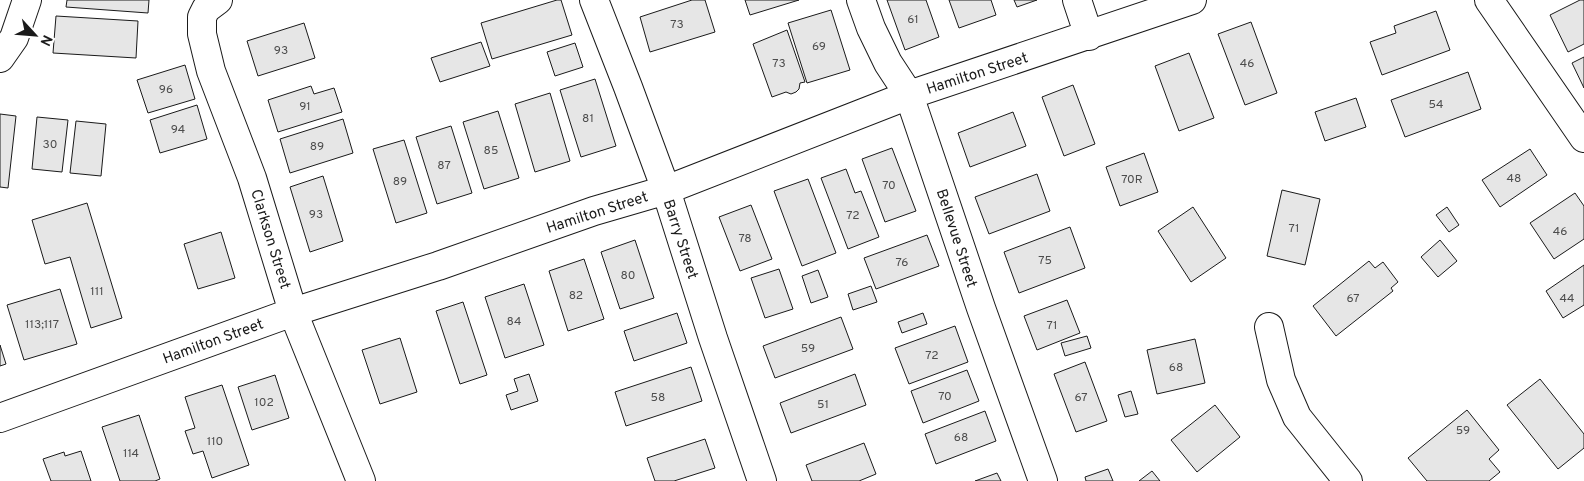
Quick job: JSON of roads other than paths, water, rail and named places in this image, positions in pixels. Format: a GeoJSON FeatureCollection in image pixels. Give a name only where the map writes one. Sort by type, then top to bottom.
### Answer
{"type":"FeatureCollection","features":[{"type":"Feature","properties":{"kind":"street"},"geometry":{"type":"LineString","coordinates":[[0,58],[14,38],[28,0]]}},
{"type":"Feature","properties":{"kind":"street","name":"Clarkson Street"},"geometry":{"type":"LineString","coordinates":[[218,0],[206,9],[202,17],[202,34],[211,71],[252,178],[294,312],[361,481]]}},
{"type":"Feature","properties":{"kind":"street","name":"Barry Street"},"geometry":{"type":"LineString","coordinates":[[594,0],[666,190],[713,338],[762,481]]}},
{"type":"Feature","properties":{"kind":"street","name":"Bellevue Street"},"geometry":{"type":"LineString","coordinates":[[861,0],[871,28],[888,63],[910,95],[981,308],[1043,481]]}},
{"type":"Feature","properties":{"kind":"street"},"geometry":{"type":"LineString","coordinates":[[1077,0],[1089,36]]}},
{"type":"Feature","properties":{"kind":"street","name":"Hamilton Street"},"geometry":{"type":"LineString","coordinates":[[0,418],[294,312],[438,266],[594,211],[666,190],[910,95],[1192,0]]}},
{"type":"Feature","properties":{"kind":"street"},"geometry":{"type":"LineString","coordinates":[[1489,0],[1584,138]]}},
{"type":"Feature","properties":{"kind":"street"},"geometry":{"type":"LineString","coordinates":[[1269,327],[1280,380],[1297,417],[1348,481]]}}]}
